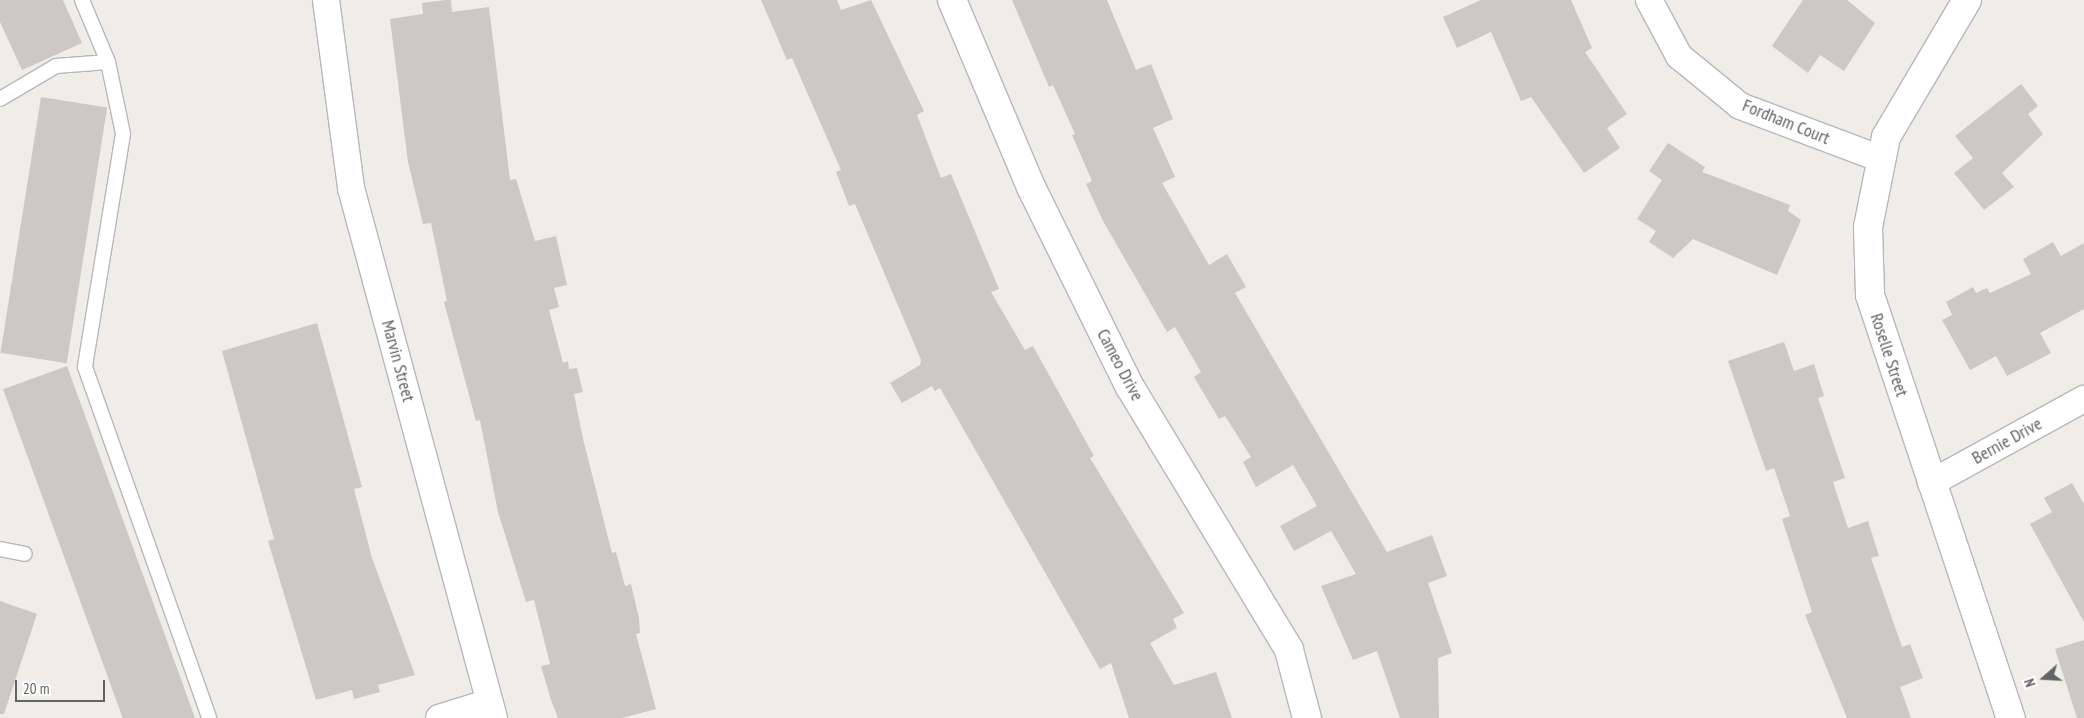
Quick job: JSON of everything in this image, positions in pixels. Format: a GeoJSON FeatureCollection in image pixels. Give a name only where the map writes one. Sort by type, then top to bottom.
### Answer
{"type":"FeatureCollection","features":[{"type":"Feature","properties":{"kind":"street","name":"Marvin Street"},"geometry":{"type":"LineString","coordinates":[[326,0],[351,188],[492,710]]}},
{"type":"Feature","properties":{"kind":"street","name":"Cameo Drive"},"geometry":{"type":"LineString","coordinates":[[952,0],[1031,187],[1130,387],[1289,650],[1307,718]]}},
{"type":"Feature","properties":{"kind":"street","name":"Fordham Court"},"geometry":{"type":"LineString","coordinates":[[1649,0],[1679,56],[1740,106],[1881,158]]}},
{"type":"Feature","properties":{"kind":"street","name":"Roselle Street"},"geometry":{"type":"LineString","coordinates":[[1968,0],[1886,137],[1868,227],[1870,295],[1930,484],[2011,718]]}},
{"type":"Feature","properties":{"kind":"street","name":"Bernie Drive"},"geometry":{"type":"LineString","coordinates":[[1930,484],[2084,399]]}},
{"type":"Feature","properties":{"kind":"street"},"geometry":{"type":"LineString","coordinates":[[439,718],[492,710]]}},
{"type":"Feature","properties":{"kind":"lane"},"geometry":{"type":"LineString","coordinates":[[82,0],[108,62],[123,134],[85,367],[209,718]]}},
{"type":"Feature","properties":{"kind":"lane"},"geometry":{"type":"LineString","coordinates":[[0,99],[56,66],[108,62]]}},
{"type":"Feature","properties":{"kind":"lane"},"geometry":{"type":"LineString","coordinates":[[0,549],[24,554]]}},
{"type":"Feature","properties":{"kind":"building"},"geometry":{"type":"Polygon","coordinates":[[[0,0],[63,0],[82,43],[22,70],[0,22],[0,0]]]}},
{"type":"Feature","properties":{"kind":"building"},"geometry":{"type":"Polygon","coordinates":[[[451,0],[452,12],[489,7],[510,180],[516,179],[535,241],[556,236],[567,285],[554,288],[559,307],[549,310],[563,363],[568,361],[569,369],[577,368],[583,392],[574,394],[583,439],[612,553],[616,552],[625,586],[631,584],[639,618],[640,633],[636,634],[656,709],[622,718],[558,718],[551,700],[541,666],[550,664],[534,600],[526,602],[498,512],[480,420],[476,421],[444,302],[447,301],[431,223],[423,224],[408,162],[390,19],[423,14],[422,3],[451,0]]]}},
{"type":"Feature","properties":{"kind":"building"},"geometry":{"type":"Polygon","coordinates":[[[761,0],[837,0],[841,10],[871,0],[924,111],[917,115],[941,178],[951,174],[999,289],[991,292],[1025,350],[1033,346],[1094,456],[1090,458],[1184,613],[1173,619],[1177,628],[1150,643],[1174,685],[1216,672],[1232,718],[1129,718],[1111,663],[1100,669],[940,388],[935,391],[932,386],[902,403],[890,383],[920,365],[921,360],[855,204],[849,206],[836,172],[841,170],[792,58],[787,60],[761,0]]]}},
{"type":"Feature","properties":{"kind":"building"},"geometry":{"type":"Polygon","coordinates":[[[1012,0],[1107,0],[1136,70],[1151,64],[1173,119],[1153,128],[1175,177],[1162,183],[1209,265],[1227,254],[1246,287],[1235,293],[1387,552],[1432,535],[1447,576],[1428,583],[1452,653],[1438,658],[1439,718],[1400,718],[1377,651],[1353,660],[1321,586],[1356,574],[1331,531],[1294,551],[1280,526],[1317,506],[1293,465],[1256,487],[1243,462],[1251,457],[1225,416],[1219,419],[1194,377],[1201,372],[1175,327],[1167,332],[1103,221],[1086,184],[1092,181],[1072,135],[1075,134],[1053,85],[1049,87],[1012,0]]]}},
{"type":"Feature","properties":{"kind":"building"},"geometry":{"type":"Polygon","coordinates":[[[1481,0],[1571,0],[1592,48],[1585,52],[1627,114],[1607,128],[1620,148],[1584,173],[1531,97],[1521,101],[1491,32],[1457,48],[1443,17],[1481,0]]]}},
{"type":"Feature","properties":{"kind":"building"},"geometry":{"type":"Polygon","coordinates":[[[1803,0],[1847,0],[1875,23],[1844,71],[1820,55],[1808,73],[1772,46],[1803,0]]]}},
{"type":"Feature","properties":{"kind":"building"},"geometry":{"type":"Polygon","coordinates":[[[2021,84],[2038,106],[2028,114],[2043,134],[2002,173],[2014,187],[1984,210],[1954,173],[1973,158],[1955,136],[2021,84]]]}},
{"type":"Feature","properties":{"kind":"building"},"geometry":{"type":"Polygon","coordinates":[[[41,97],[107,107],[67,363],[0,353],[41,97]]]}},
{"type":"Feature","properties":{"kind":"building"},"geometry":{"type":"Polygon","coordinates":[[[1668,143],[1705,167],[1702,172],[1790,205],[1788,211],[1801,220],[1777,275],[1693,239],[1673,258],[1649,242],[1656,231],[1637,219],[1662,180],[1649,171],[1668,143]]]}},
{"type":"Feature","properties":{"kind":"building"},"geometry":{"type":"Polygon","coordinates":[[[2053,242],[2061,256],[2084,243],[2084,309],[2040,333],[2051,353],[2007,376],[1996,356],[1970,370],[1942,320],[1952,315],[1946,302],[1973,287],[1976,293],[1987,288],[1990,293],[2031,274],[2023,259],[2053,242]]]}},
{"type":"Feature","properties":{"kind":"building"},"geometry":{"type":"Polygon","coordinates":[[[317,323],[362,487],[354,489],[372,558],[415,675],[378,685],[380,692],[354,699],[352,690],[316,700],[268,541],[274,539],[222,351],[317,323]]]}},
{"type":"Feature","properties":{"kind":"building"},"geometry":{"type":"Polygon","coordinates":[[[1784,342],[1794,371],[1814,364],[1824,396],[1818,398],[1845,478],[1833,482],[1848,528],[1868,521],[1879,556],[1871,558],[1902,647],[1910,644],[1923,678],[1900,687],[1911,718],[1847,718],[1805,615],[1812,612],[1782,519],[1790,516],[1774,468],[1766,471],[1728,361],[1784,342]]]}},
{"type":"Feature","properties":{"kind":"building"},"geometry":{"type":"Polygon","coordinates":[[[67,366],[195,717],[123,718],[3,389],[67,366]]]}},
{"type":"Feature","properties":{"kind":"building"},"geometry":{"type":"Polygon","coordinates":[[[2072,483],[2084,504],[2084,622],[2030,524],[2052,512],[2044,498],[2072,483]]]}},
{"type":"Feature","properties":{"kind":"building"},"geometry":{"type":"Polygon","coordinates":[[[0,601],[37,614],[4,714],[0,714],[0,601]]]}},
{"type":"Feature","properties":{"kind":"building"},"geometry":{"type":"Polygon","coordinates":[[[2084,640],[2084,718],[2077,718],[2055,649],[2084,640]]]}}]}
